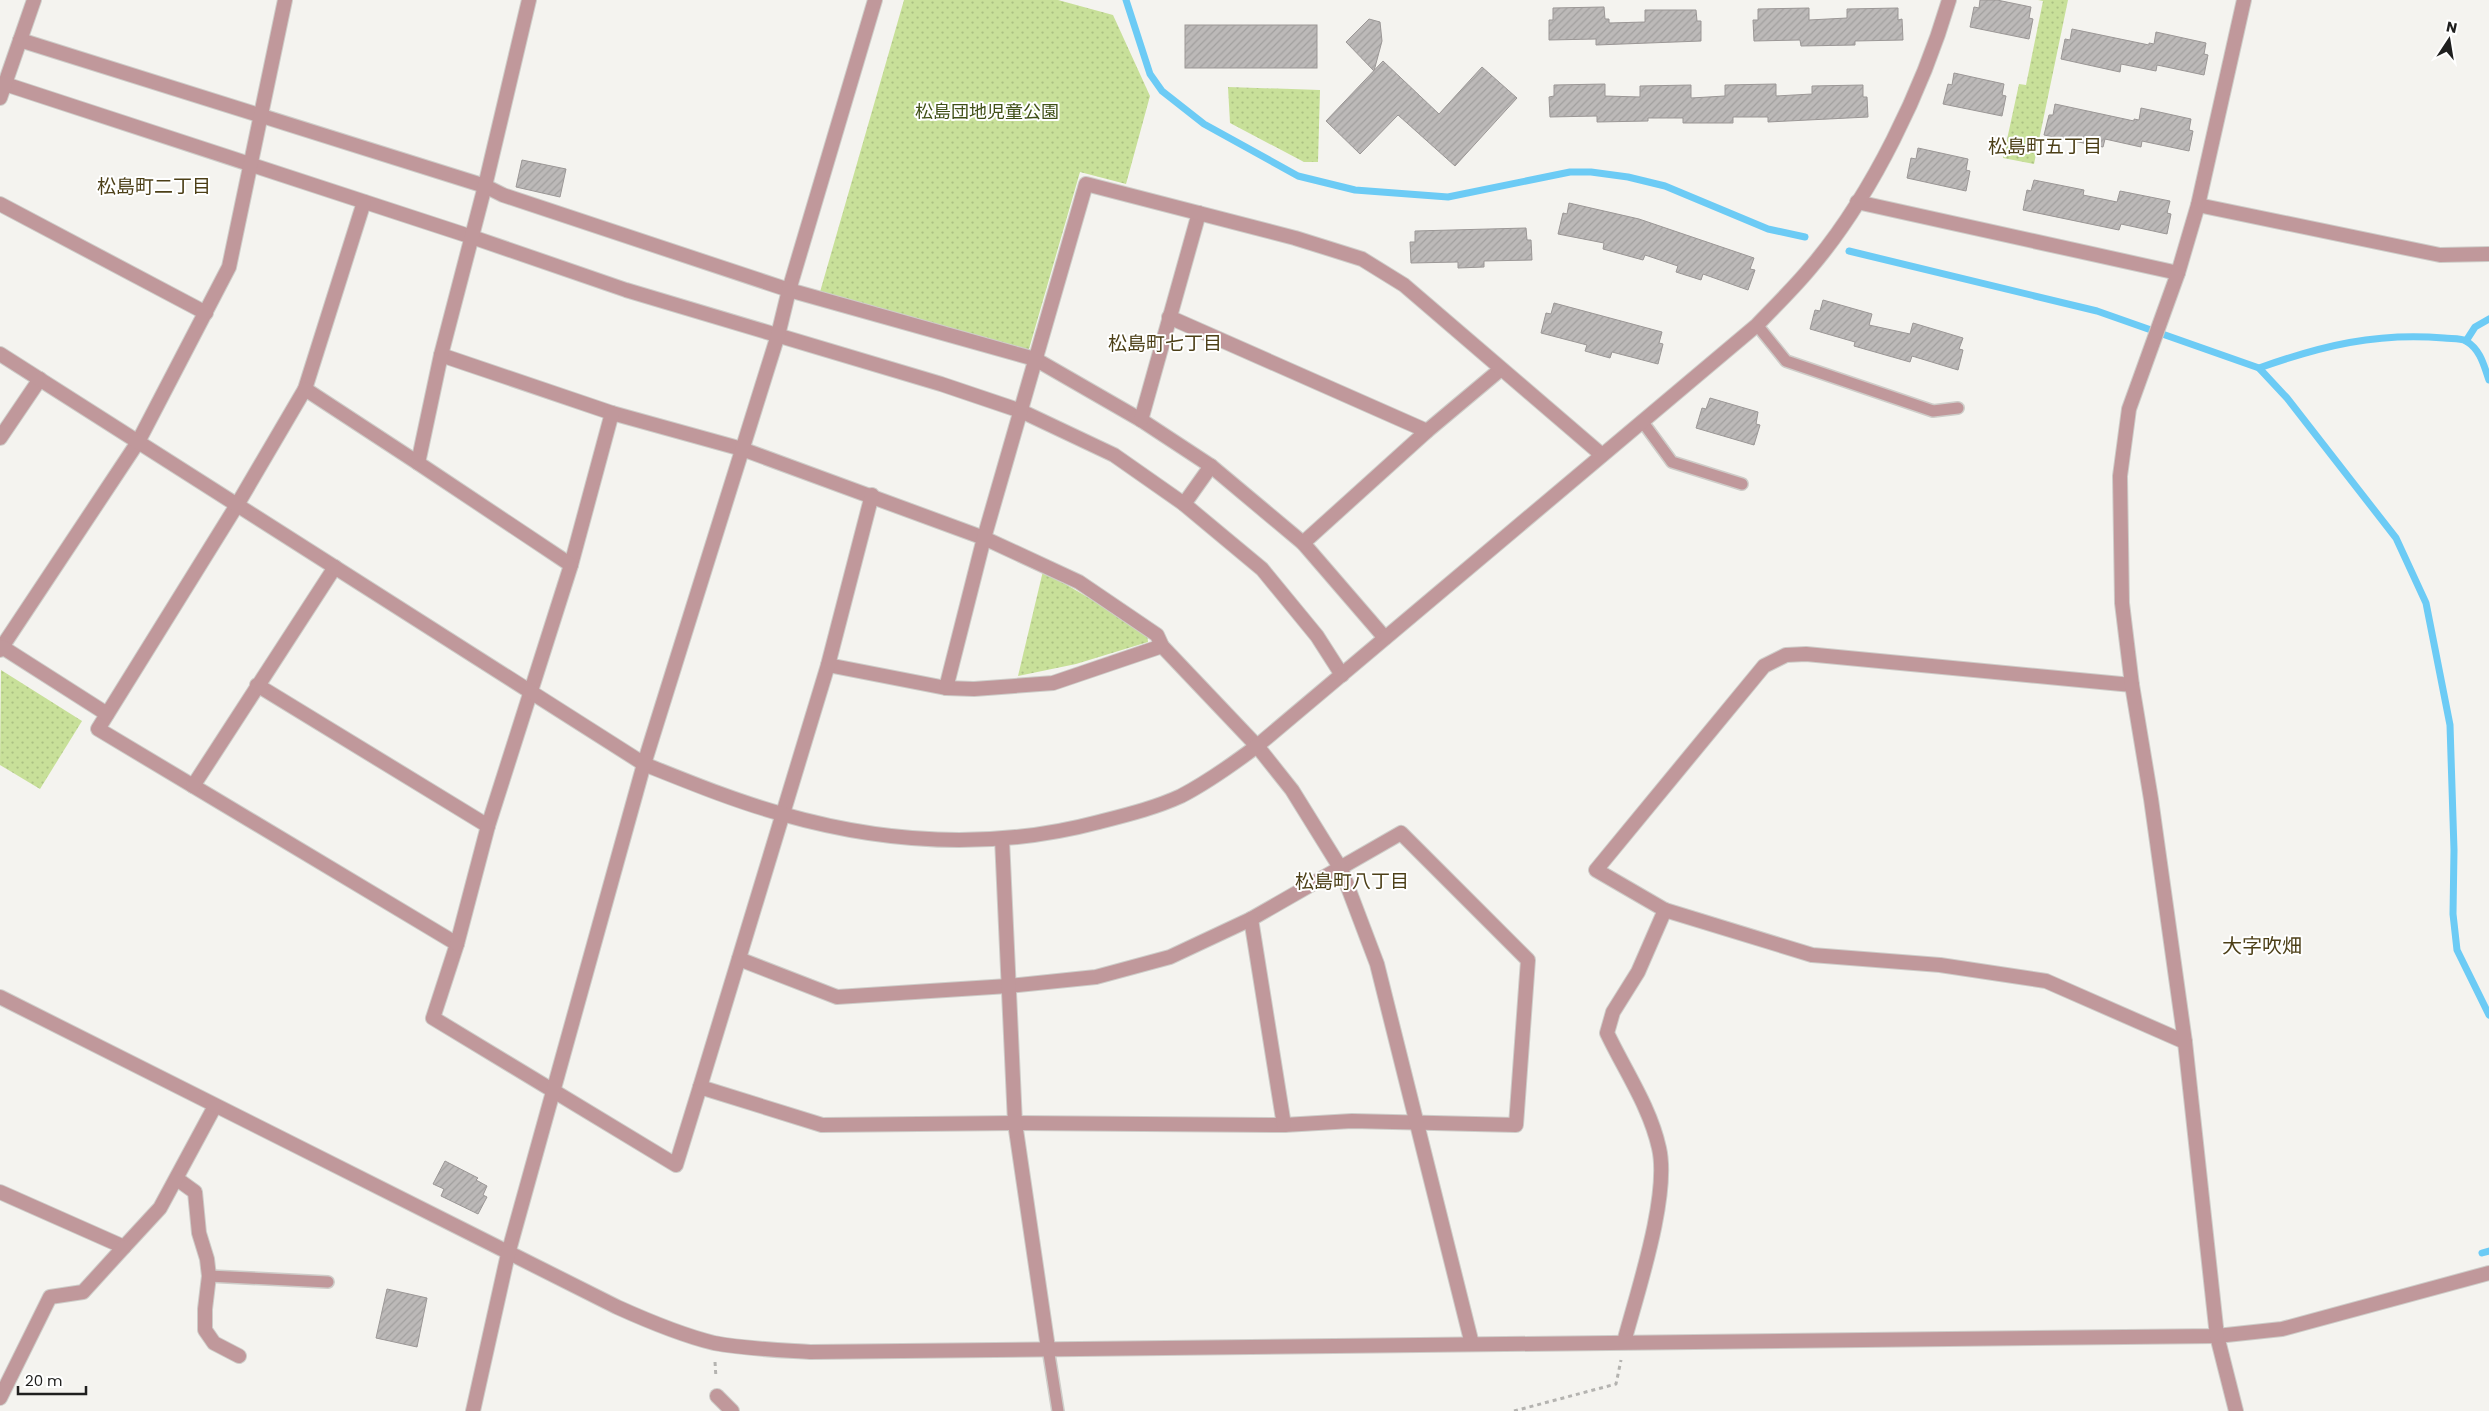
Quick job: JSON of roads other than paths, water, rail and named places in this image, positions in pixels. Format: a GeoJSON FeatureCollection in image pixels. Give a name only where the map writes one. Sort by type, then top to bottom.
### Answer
{"type":"FeatureCollection","features":[{"type":"Feature","properties":{"kind":"street"},"geometry":{"type":"LineString","coordinates":[[0,98],[34,0]]}},
{"type":"Feature","properties":{"kind":"street"},"geometry":{"type":"LineString","coordinates":[[107,714],[1,649],[138,442],[229,268],[285,0]]}},
{"type":"Feature","properties":{"kind":"street"},"geometry":{"type":"LineString","coordinates":[[418,463],[441,355],[485,186],[529,0]]}},
{"type":"Feature","properties":{"kind":"street"},"geometry":{"type":"LineString","coordinates":[[473,1411],[508,1254],[644,764],[778,335],[789,290],[875,0]]}},
{"type":"Feature","properties":{"kind":"street"},"geometry":{"type":"LineString","coordinates":[[0,354],[644,764],[725,796],[783,815],[863,832],[939,842],[1002,839],[1059,833],[1137,812],[1181,796],[1219,773],[1257,746],[1757,325],[1813,265],[1857,202],[1917,88],[1937,41],[1949,0]]}},
{"type":"Feature","properties":{"kind":"street"},"geometry":{"type":"LineString","coordinates":[[2236,1411],[2217,1336],[2184,1042],[2152,799],[2132,685],[2122,603],[2120,476],[2129,409],[2178,273],[2198,205],[2244,0]]}},
{"type":"Feature","properties":{"kind":"street"},"geometry":{"type":"LineString","coordinates":[[20,40],[260,117],[485,186],[503,195],[789,290],[1035,360],[1141,420],[1211,466],[1303,544],[1385,638]]}},
{"type":"Feature","properties":{"kind":"street"},"geometry":{"type":"LineString","coordinates":[[5,84],[472,237],[626,290],[941,384],[1021,412],[1114,455],[1184,504],[1262,570],[1317,636],[1342,675]]}},
{"type":"Feature","properties":{"kind":"street"},"geometry":{"type":"LineString","coordinates":[[946,688],[984,538],[1086,184],[1296,238],[1362,259],[1404,285],[1602,456]]}},
{"type":"Feature","properties":{"kind":"street"},"geometry":{"type":"LineString","coordinates":[[364,202],[305,389],[237,505],[98,729],[457,944]]}},
{"type":"Feature","properties":{"kind":"street"},"geometry":{"type":"LineString","coordinates":[[1857,202],[2178,273]]}},
{"type":"Feature","properties":{"kind":"street"},"geometry":{"type":"LineString","coordinates":[[0,204],[206,314]]}},
{"type":"Feature","properties":{"kind":"street"},"geometry":{"type":"LineString","coordinates":[[2198,205],[2440,255],[2489,254]]}},
{"type":"Feature","properties":{"kind":"street"},"geometry":{"type":"LineString","coordinates":[[1141,420],[1199,213]]}},
{"type":"Feature","properties":{"kind":"street"},"geometry":{"type":"LineString","coordinates":[[1169,317],[1427,431]]}},
{"type":"Feature","properties":{"kind":"street"},"geometry":{"type":"LineString","coordinates":[[441,355],[612,413],[742,450],[984,538],[1079,582],[1157,635],[1162,646],[1257,746],[1292,790],[1341,869],[1378,964],[1472,1344]]}},
{"type":"Feature","properties":{"kind":"street"},"geometry":{"type":"LineString","coordinates":[[1303,544],[1427,431],[1501,369]]}},
{"type":"Feature","properties":{"kind":"street"},"geometry":{"type":"LineString","coordinates":[[0,438],[40,379]]}},
{"type":"Feature","properties":{"kind":"street"},"geometry":{"type":"LineString","coordinates":[[305,389],[571,566]]}},
{"type":"Feature","properties":{"kind":"street"},"geometry":{"type":"LineString","coordinates":[[612,413],[571,566],[488,826],[457,944],[434,1018],[552,1092],[676,1165],[828,665],[872,496]]}},
{"type":"Feature","properties":{"kind":"street"},"geometry":{"type":"LineString","coordinates":[[1184,504],[1211,466]]}},
{"type":"Feature","properties":{"kind":"street"},"geometry":{"type":"LineString","coordinates":[[193,786],[256,685],[335,567]]}},
{"type":"Feature","properties":{"kind":"street"},"geometry":{"type":"LineString","coordinates":[[828,665],[946,688],[974,689],[1053,683],[1162,646]]}},
{"type":"Feature","properties":{"kind":"street"},"geometry":{"type":"LineString","coordinates":[[2132,685],[1806,654],[1786,655],[1764,666],[1596,870],[1665,910],[1812,955],[1940,965],[2046,981],[2184,1042]]}},
{"type":"Feature","properties":{"kind":"street"},"geometry":{"type":"LineString","coordinates":[[256,685],[488,826]]}},
{"type":"Feature","properties":{"kind":"street"},"geometry":{"type":"LineString","coordinates":[[700,1087],[822,1125],[1015,1123],[1284,1125],[1352,1121],[1516,1125],[1528,960],[1401,833],[1251,920],[1170,957],[1096,977],[1008,986],[837,997],[739,959]]}},
{"type":"Feature","properties":{"kind":"street"},"geometry":{"type":"LineString","coordinates":[[1002,839],[1015,1123],[1048,1348]]}},
{"type":"Feature","properties":{"kind":"street"},"geometry":{"type":"LineString","coordinates":[[1624,1342],[1653,1231],[1661,1181],[1660,1149],[1648,1112],[1607,1033],[1613,1012],[1638,972],[1665,910]]}},
{"type":"Feature","properties":{"kind":"street"},"geometry":{"type":"LineString","coordinates":[[1251,920],[1284,1125]]}},
{"type":"Feature","properties":{"kind":"street"},"geometry":{"type":"LineString","coordinates":[[0,997],[508,1254],[662,1326],[714,1342],[757,1349],[810,1352],[2217,1336],[2282,1329],[2489,1274]]}},
{"type":"Feature","properties":{"kind":"street"},"geometry":{"type":"LineString","coordinates":[[0,1398],[50,1298],[83,1292],[160,1208],[215,1106]]}},
{"type":"Feature","properties":{"kind":"street"},"geometry":{"type":"LineString","coordinates":[[177,1179],[195,1192],[199,1233],[207,1260],[209,1276],[204,1309],[205,1330],[214,1343],[239,1356]]}},
{"type":"Feature","properties":{"kind":"street"},"geometry":{"type":"LineString","coordinates":[[0,1192],[124,1247]]}},
{"type":"Feature","properties":{"kind":"street"},"geometry":{"type":"LineString","coordinates":[[717,1396],[732,1411]]}},
{"type":"Feature","properties":{"kind":"lane"},"geometry":{"type":"LineString","coordinates":[[1757,325],[1786,361],[1933,411],[1958,408]]}},
{"type":"Feature","properties":{"kind":"lane"},"geometry":{"type":"LineString","coordinates":[[1642,421],[1672,462],[1742,484]]}},
{"type":"Feature","properties":{"kind":"lane"},"geometry":{"type":"LineString","coordinates":[[209,1276],[328,1282]]}},
{"type":"Feature","properties":{"kind":"lane"},"geometry":{"type":"LineString","coordinates":[[1048,1348],[1058,1411]]}},
{"type":"Feature","properties":{"kind":"waterway"},"geometry":{"type":"LineString","coordinates":[[1126,0],[1150,74],[1162,91],[1204,124],[1298,176],[1355,190],[1448,197],[1570,172],[1591,172],[1628,177],[1665,186],[1768,229],[1805,237]]}},
{"type":"Feature","properties":{"kind":"waterway"},"geometry":{"type":"LineString","coordinates":[[1849,251],[2097,311],[2259,368],[2287,398],[2396,538],[2426,603],[2450,725],[2454,850],[2453,914],[2457,950],[2489,1015]]}},
{"type":"Feature","properties":{"kind":"waterway"},"geometry":{"type":"LineString","coordinates":[[2466,341],[2475,327],[2489,319]]}},
{"type":"Feature","properties":{"kind":"waterway"},"geometry":{"type":"LineString","coordinates":[[2259,368],[2327,347],[2372,339],[2396,337],[2458,339],[2466,341],[2479,354],[2489,380]]}},
{"type":"Feature","properties":{"kind":"waterway"},"geometry":{"type":"LineString","coordinates":[[2482,1253],[2489,1251]]}},
{"type":"Feature","properties":{"kind":"district","name":"松島町五丁目"},"geometry":{"type":"Point","coordinates":[2045,146]}},
{"type":"Feature","properties":{"kind":"district","name":"松島町二丁目"},"geometry":{"type":"Point","coordinates":[154,186]}},
{"type":"Feature","properties":{"kind":"district","name":"松島町七丁目"},"geometry":{"type":"Point","coordinates":[1165,343]}},
{"type":"Feature","properties":{"kind":"district","name":"松島町八丁目"},"geometry":{"type":"Point","coordinates":[1352,881]}},
{"type":"Feature","properties":{"kind":"district","name":"大字吹畑"},"geometry":{"type":"Point","coordinates":[2262,946]}},
{"type":"Feature","properties":{"kind":"park label","name":"松島団地児童公園"},"geometry":{"type":"Point","coordinates":[987,112]}}]}
